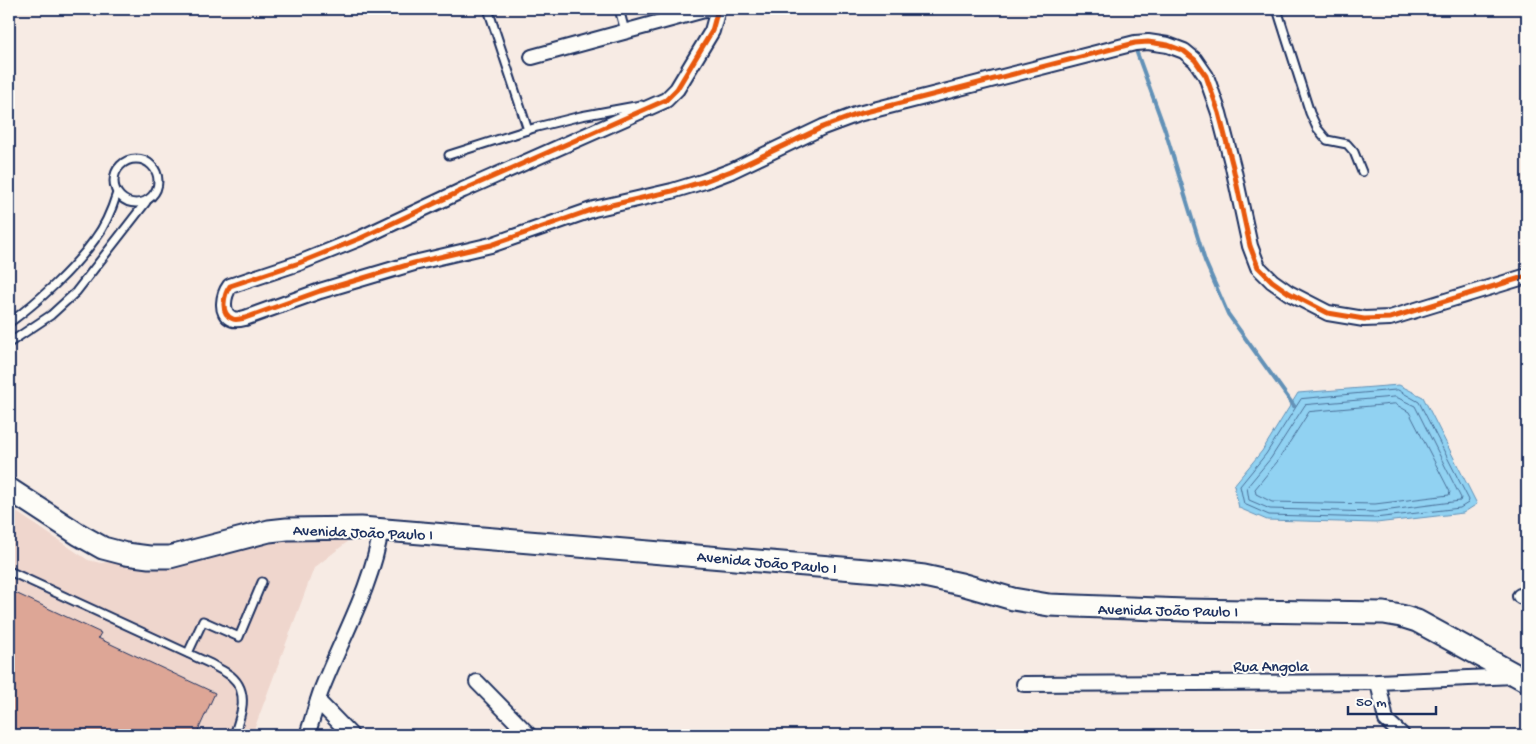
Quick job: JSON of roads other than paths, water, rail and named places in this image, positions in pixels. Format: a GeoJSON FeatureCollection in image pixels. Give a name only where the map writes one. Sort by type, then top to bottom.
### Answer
{"type":"FeatureCollection","features":[{"type":"Feature","properties":{"kind":"main road","name":"Avenida João Paulo I"},"geometry":{"type":"LineString","coordinates":[[10,492],[104,548],[126,554],[149,557],[170,556],[269,531],[287,529],[381,529],[890,572],[924,576],[1013,599],[1048,605],[1186,610],[1384,613],[1416,621],[1522,678]]}},
{"type":"Feature","properties":{"kind":"street"},"geometry":{"type":"LineString","coordinates":[[532,57],[708,9]]}},
{"type":"Feature","properties":{"kind":"street"},"geometry":{"type":"LineString","coordinates":[[718,9],[712,31],[677,89],[666,100],[463,190],[361,238],[299,263],[230,286],[224,298],[228,316],[234,320],[245,318],[320,291],[414,264],[491,245],[594,209],[672,192],[731,171],[823,127],[858,114],[1142,42],[1168,46],[1184,51],[1195,60],[1206,76],[1219,113],[1250,246],[1258,267],[1272,281],[1289,293],[1328,313],[1364,319],[1390,318],[1527,276]]}},
{"type":"Feature","properties":{"kind":"street"},"geometry":{"type":"LineString","coordinates":[[308,735],[318,701],[363,598],[381,529]]}},
{"type":"Feature","properties":{"kind":"street","name":"Rua Angola"},"geometry":{"type":"LineString","coordinates":[[1024,684],[1378,682],[1522,678]]}},
{"type":"Feature","properties":{"kind":"street"},"geometry":{"type":"LineString","coordinates":[[476,682],[529,735]]}},
{"type":"Feature","properties":{"kind":"street"},"geometry":{"type":"LineString","coordinates":[[1378,682],[1386,720],[1402,735]]}},
{"type":"Feature","properties":{"kind":"street"},"geometry":{"type":"LineString","coordinates":[[318,701],[351,735]]}},
{"type":"Feature","properties":{"kind":"lane"},"geometry":{"type":"LineString","coordinates":[[488,9],[528,130]]}},
{"type":"Feature","properties":{"kind":"lane"},"geometry":{"type":"LineString","coordinates":[[619,9],[626,31]]}},
{"type":"Feature","properties":{"kind":"lane"},"geometry":{"type":"LineString","coordinates":[[1277,9],[1310,113],[1317,128],[1327,140],[1347,144],[1354,152],[1362,172]]}},
{"type":"Feature","properties":{"kind":"lane"},"geometry":{"type":"LineString","coordinates":[[449,155],[528,130],[581,116],[606,113],[666,100]]}},
{"type":"Feature","properties":{"kind":"lane"},"geometry":{"type":"LineString","coordinates":[[9,323],[24,312],[72,266],[96,238],[112,208],[117,193],[114,181],[122,164],[134,159],[147,160],[156,169],[159,182],[155,194],[146,202],[76,292],[51,315],[9,343]]}},
{"type":"Feature","properties":{"kind":"lane"},"geometry":{"type":"LineString","coordinates":[[117,193],[127,202],[133,204],[146,202]]}},
{"type":"Feature","properties":{"kind":"lane"},"geometry":{"type":"LineString","coordinates":[[9,571],[188,653],[232,677],[240,688],[243,699],[242,714],[234,735]]}},
{"type":"Feature","properties":{"kind":"lane"},"geometry":{"type":"LineString","coordinates":[[188,653],[203,621],[239,637],[262,582]]}},
{"type":"Feature","properties":{"kind":"water"},"geometry":{"type":"Polygon","coordinates":[[[1399,385],[1423,397],[1477,504],[1463,513],[1376,523],[1267,520],[1239,508],[1234,485],[1262,451],[1298,393],[1399,385]]]}},
{"type":"Feature","properties":{"kind":"waterway"},"geometry":{"type":"LineString","coordinates":[[1137,53],[1165,130],[1205,261],[1228,314],[1294,406]]}}]}
